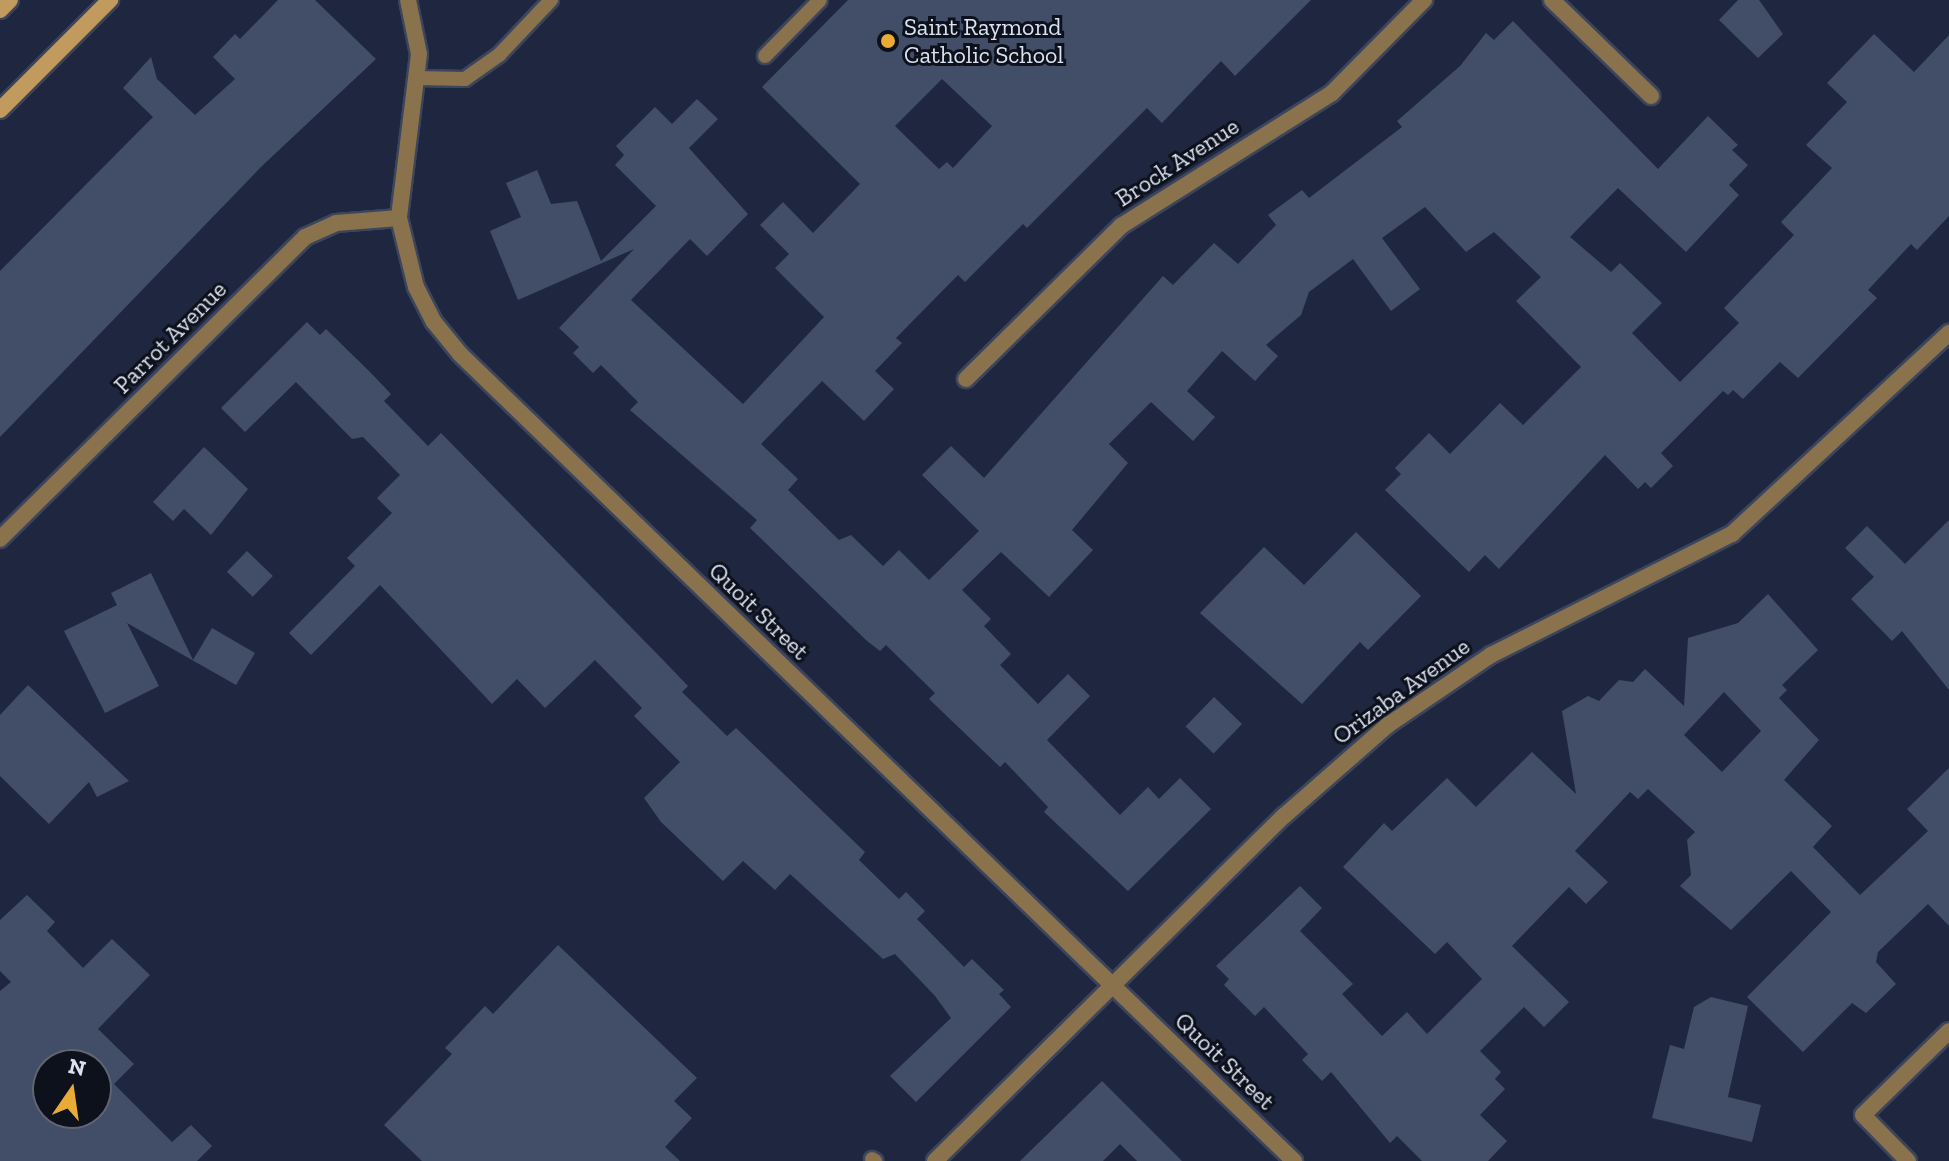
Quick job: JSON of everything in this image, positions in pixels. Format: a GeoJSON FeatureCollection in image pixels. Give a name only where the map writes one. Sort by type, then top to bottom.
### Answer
{"type":"FeatureCollection","features":[{"type":"Feature","properties":{"kind":"main road"},"geometry":{"type":"LineString","coordinates":[[0,10],[10,0]]}},
{"type":"Feature","properties":{"kind":"main road"},"geometry":{"type":"LineString","coordinates":[[0,110],[110,0]]}},
{"type":"Feature","properties":{"kind":"street","name":"Quoit Street"},"geometry":{"type":"LineString","coordinates":[[408,0],[418,31],[417,78],[399,218],[416,287],[460,354],[1294,1161]]}},
{"type":"Feature","properties":{"kind":"street","name":"Brock Avenue"},"geometry":{"type":"LineString","coordinates":[[966,379],[1128,220],[1332,93],[1424,0]]}},
{"type":"Feature","properties":{"kind":"street"},"geometry":{"type":"LineString","coordinates":[[1552,0],[1651,96]]}},
{"type":"Feature","properties":{"kind":"street","name":"Parrot Avenue"},"geometry":{"type":"LineString","coordinates":[[0,539],[305,237],[346,221],[399,218]]}},
{"type":"Feature","properties":{"kind":"street","name":"Orizaba Avenue"},"geometry":{"type":"LineString","coordinates":[[935,1161],[1284,816],[1388,725],[1491,655],[1732,534],[1949,333]]}},
{"type":"Feature","properties":{"kind":"street"},"geometry":{"type":"LineString","coordinates":[[1908,1161],[1863,1115],[1949,1031]]}},
{"type":"Feature","properties":{"kind":"lane"},"geometry":{"type":"LineString","coordinates":[[417,78],[465,79],[499,55],[551,0]]}},
{"type":"Feature","properties":{"kind":"lane"},"geometry":{"type":"LineString","coordinates":[[765,56],[820,0]]}},
{"type":"Feature","properties":{"kind":"building"},"geometry":{"type":"Polygon","coordinates":[[[278,0],[315,0],[376,59],[262,166],[0,437],[0,271],[153,117],[123,88],[151,57],[157,79],[195,115],[235,79],[213,57],[235,34],[240,39],[278,0]]]}},
{"type":"Feature","properties":{"kind":"building"},"geometry":{"type":"Polygon","coordinates":[[[848,0],[1311,0],[1235,76],[1221,61],[1162,123],[1147,108],[1027,228],[1023,224],[965,282],[958,275],[896,338],[902,343],[875,371],[894,389],[864,421],[822,381],[761,444],[798,479],[788,490],[839,540],[851,535],[883,566],[899,550],[929,580],[979,531],[922,475],[951,446],[984,478],[1163,276],[1173,285],[1214,243],[1238,264],[1276,225],[1268,215],[1302,190],[1309,198],[1402,127],[1397,121],[1460,66],[1486,33],[1494,40],[1513,21],[1658,169],[1708,116],[1738,145],[1732,150],[1748,165],[1729,185],[1739,195],[1686,252],[1618,188],[1570,237],[1611,272],[1620,263],[1662,303],[1632,333],[1680,382],[1739,323],[1724,308],[1794,235],[1781,222],[1832,168],[1806,145],[1847,102],[1827,83],[1874,34],[1914,72],[1949,35],[1949,216],[1917,250],[1911,244],[1868,290],[1877,298],[1798,378],[1780,362],[1743,399],[1733,390],[1728,395],[1723,391],[1661,453],[1673,466],[1651,488],[1645,482],[1638,489],[1605,455],[1499,569],[1485,555],[1469,572],[1385,490],[1401,474],[1395,468],[1429,433],[1450,454],[1500,403],[1523,425],[1581,367],[1516,301],[1541,277],[1494,232],[1466,252],[1425,207],[1382,238],[1420,289],[1391,311],[1353,259],[1309,292],[1301,315],[1266,345],[1278,356],[1255,381],[1222,351],[1187,391],[1215,417],[1193,441],[1151,402],[1109,444],[1128,463],[1072,530],[1093,550],[1049,597],[1001,552],[962,590],[991,619],[984,626],[1011,654],[1000,665],[1038,704],[1068,674],[1090,696],[1047,740],[1120,815],[1148,787],[1159,799],[1180,778],[1211,809],[1128,891],[1044,812],[1048,807],[1005,762],[1000,767],[929,699],[935,693],[886,645],[880,651],[866,640],[750,528],[757,520],[630,410],[638,402],[601,365],[593,373],[573,353],[579,347],[559,328],[634,249],[518,300],[490,231],[521,217],[506,183],[537,170],[551,204],[577,201],[601,261],[656,206],[615,165],[624,155],[616,146],[655,107],[672,124],[697,99],[718,119],[689,148],[748,214],[707,256],[690,239],[631,300],[743,404],[824,317],[775,268],[789,254],[760,225],[783,202],[813,233],[860,184],[762,87],[848,0]],[[942,79],[895,126],[939,169],[947,162],[953,168],[992,126],[942,79]]]}},
{"type":"Feature","properties":{"kind":"building"},"geometry":{"type":"Polygon","coordinates":[[[1738,0],[1759,0],[1783,34],[1758,58],[1719,20],[1738,0]]]}},
{"type":"Feature","properties":{"kind":"building"},"geometry":{"type":"Polygon","coordinates":[[[307,322],[320,335],[326,329],[370,372],[391,394],[384,401],[428,446],[441,433],[688,686],[682,692],[727,736],[736,728],[865,852],[859,860],[899,899],[906,892],[925,911],[917,919],[964,967],[972,959],[1004,990],[999,994],[1011,1007],[916,1102],[890,1076],[951,1018],[935,996],[895,954],[883,959],[790,874],[775,890],[743,861],[723,881],[661,822],[644,798],[680,762],[634,716],[642,708],[595,660],[545,708],[517,679],[492,704],[380,585],[311,655],[289,633],[355,566],[347,558],[392,513],[377,498],[400,475],[363,437],[352,439],[296,382],[245,432],[221,408],[307,322]]]}},
{"type":"Feature","properties":{"kind":"building"},"geometry":{"type":"Polygon","coordinates":[[[204,447],[248,489],[211,535],[184,509],[173,521],[153,502],[204,447]]]}},
{"type":"Feature","properties":{"kind":"building"},"geometry":{"type":"Polygon","coordinates":[[[1949,520],[1949,690],[1902,631],[1892,641],[1851,599],[1874,577],[1845,548],[1867,526],[1905,564],[1949,520]]]}},
{"type":"Feature","properties":{"kind":"building"},"geometry":{"type":"Polygon","coordinates":[[[1356,532],[1421,596],[1368,650],[1360,642],[1302,704],[1200,613],[1264,547],[1304,585],[1356,532]]]}},
{"type":"Feature","properties":{"kind":"building"},"geometry":{"type":"Polygon","coordinates":[[[247,551],[273,576],[253,597],[227,572],[247,551]]]}},
{"type":"Feature","properties":{"kind":"building"},"geometry":{"type":"Polygon","coordinates":[[[151,573],[193,660],[212,628],[255,653],[236,685],[127,623],[159,686],[105,713],[64,631],[117,605],[111,593],[151,573]]]}},
{"type":"Feature","properties":{"kind":"building"},"geometry":{"type":"Polygon","coordinates":[[[1768,594],[1818,650],[1782,685],[1787,690],[1779,698],[1819,740],[1784,780],[1832,826],[1813,847],[1860,895],[1928,831],[1907,809],[1949,768],[1949,926],[1928,904],[1878,952],[1876,962],[1896,984],[1866,1013],[1852,1003],[1803,1052],[1747,997],[1831,912],[1791,871],[1731,930],[1680,886],[1691,875],[1687,840],[1695,832],[1648,789],[1638,799],[1630,792],[1575,851],[1608,882],[1586,904],[1569,887],[1512,946],[1569,1002],[1544,1027],[1524,1007],[1480,1051],[1501,1072],[1495,1079],[1505,1089],[1480,1115],[1507,1141],[1488,1161],[1422,1161],[1397,1136],[1390,1143],[1331,1072],[1322,1081],[1302,1060],[1308,1054],[1264,1007],[1255,1016],[1224,985],[1229,979],[1216,966],[1300,886],[1322,908],[1300,931],[1353,984],[1342,994],[1382,1036],[1407,1012],[1427,1034],[1482,979],[1447,942],[1435,954],[1343,867],[1384,823],[1392,831],[1447,778],[1476,807],[1532,752],[1576,794],[1562,711],[1588,696],[1599,701],[1619,680],[1633,682],[1645,669],[1684,706],[1688,638],[1738,623],[1768,594]],[[1724,692],[1684,735],[1722,772],[1761,731],[1724,692]]]}},
{"type":"Feature","properties":{"kind":"building"},"geometry":{"type":"Polygon","coordinates":[[[28,685],[129,781],[97,797],[89,782],[49,824],[0,776],[0,715],[28,685]]]}},
{"type":"Feature","properties":{"kind":"building"},"geometry":{"type":"Polygon","coordinates":[[[1214,697],[1242,724],[1214,754],[1186,726],[1214,697]]]}},
{"type":"Feature","properties":{"kind":"building"},"geometry":{"type":"Polygon","coordinates":[[[27,895],[55,922],[47,931],[83,968],[112,939],[150,975],[98,1029],[134,1064],[114,1084],[172,1142],[191,1125],[212,1146],[197,1161],[0,1161],[0,991],[11,982],[0,971],[0,920],[27,895]]]}},
{"type":"Feature","properties":{"kind":"building"},"geometry":{"type":"Polygon","coordinates":[[[558,945],[697,1078],[674,1101],[692,1118],[665,1147],[680,1161],[422,1161],[384,1125],[452,1054],[445,1048],[485,1006],[493,1014],[558,945]]]}},
{"type":"Feature","properties":{"kind":"building"},"geometry":{"type":"Polygon","coordinates":[[[1711,997],[1748,1006],[1728,1097],[1761,1105],[1752,1142],[1652,1118],[1670,1045],[1684,1049],[1694,1007],[1711,997]]]}},
{"type":"Feature","properties":{"kind":"building"},"geometry":{"type":"Polygon","coordinates":[[[1102,1081],[1182,1161],[1137,1161],[1120,1144],[1103,1161],[1020,1161],[1102,1081]]]}},
{"type":"Feature","properties":{"kind":"place","name":"Saint Raymond Catholic School"},"geometry":{"type":"Point","coordinates":[888,41]}}]}
